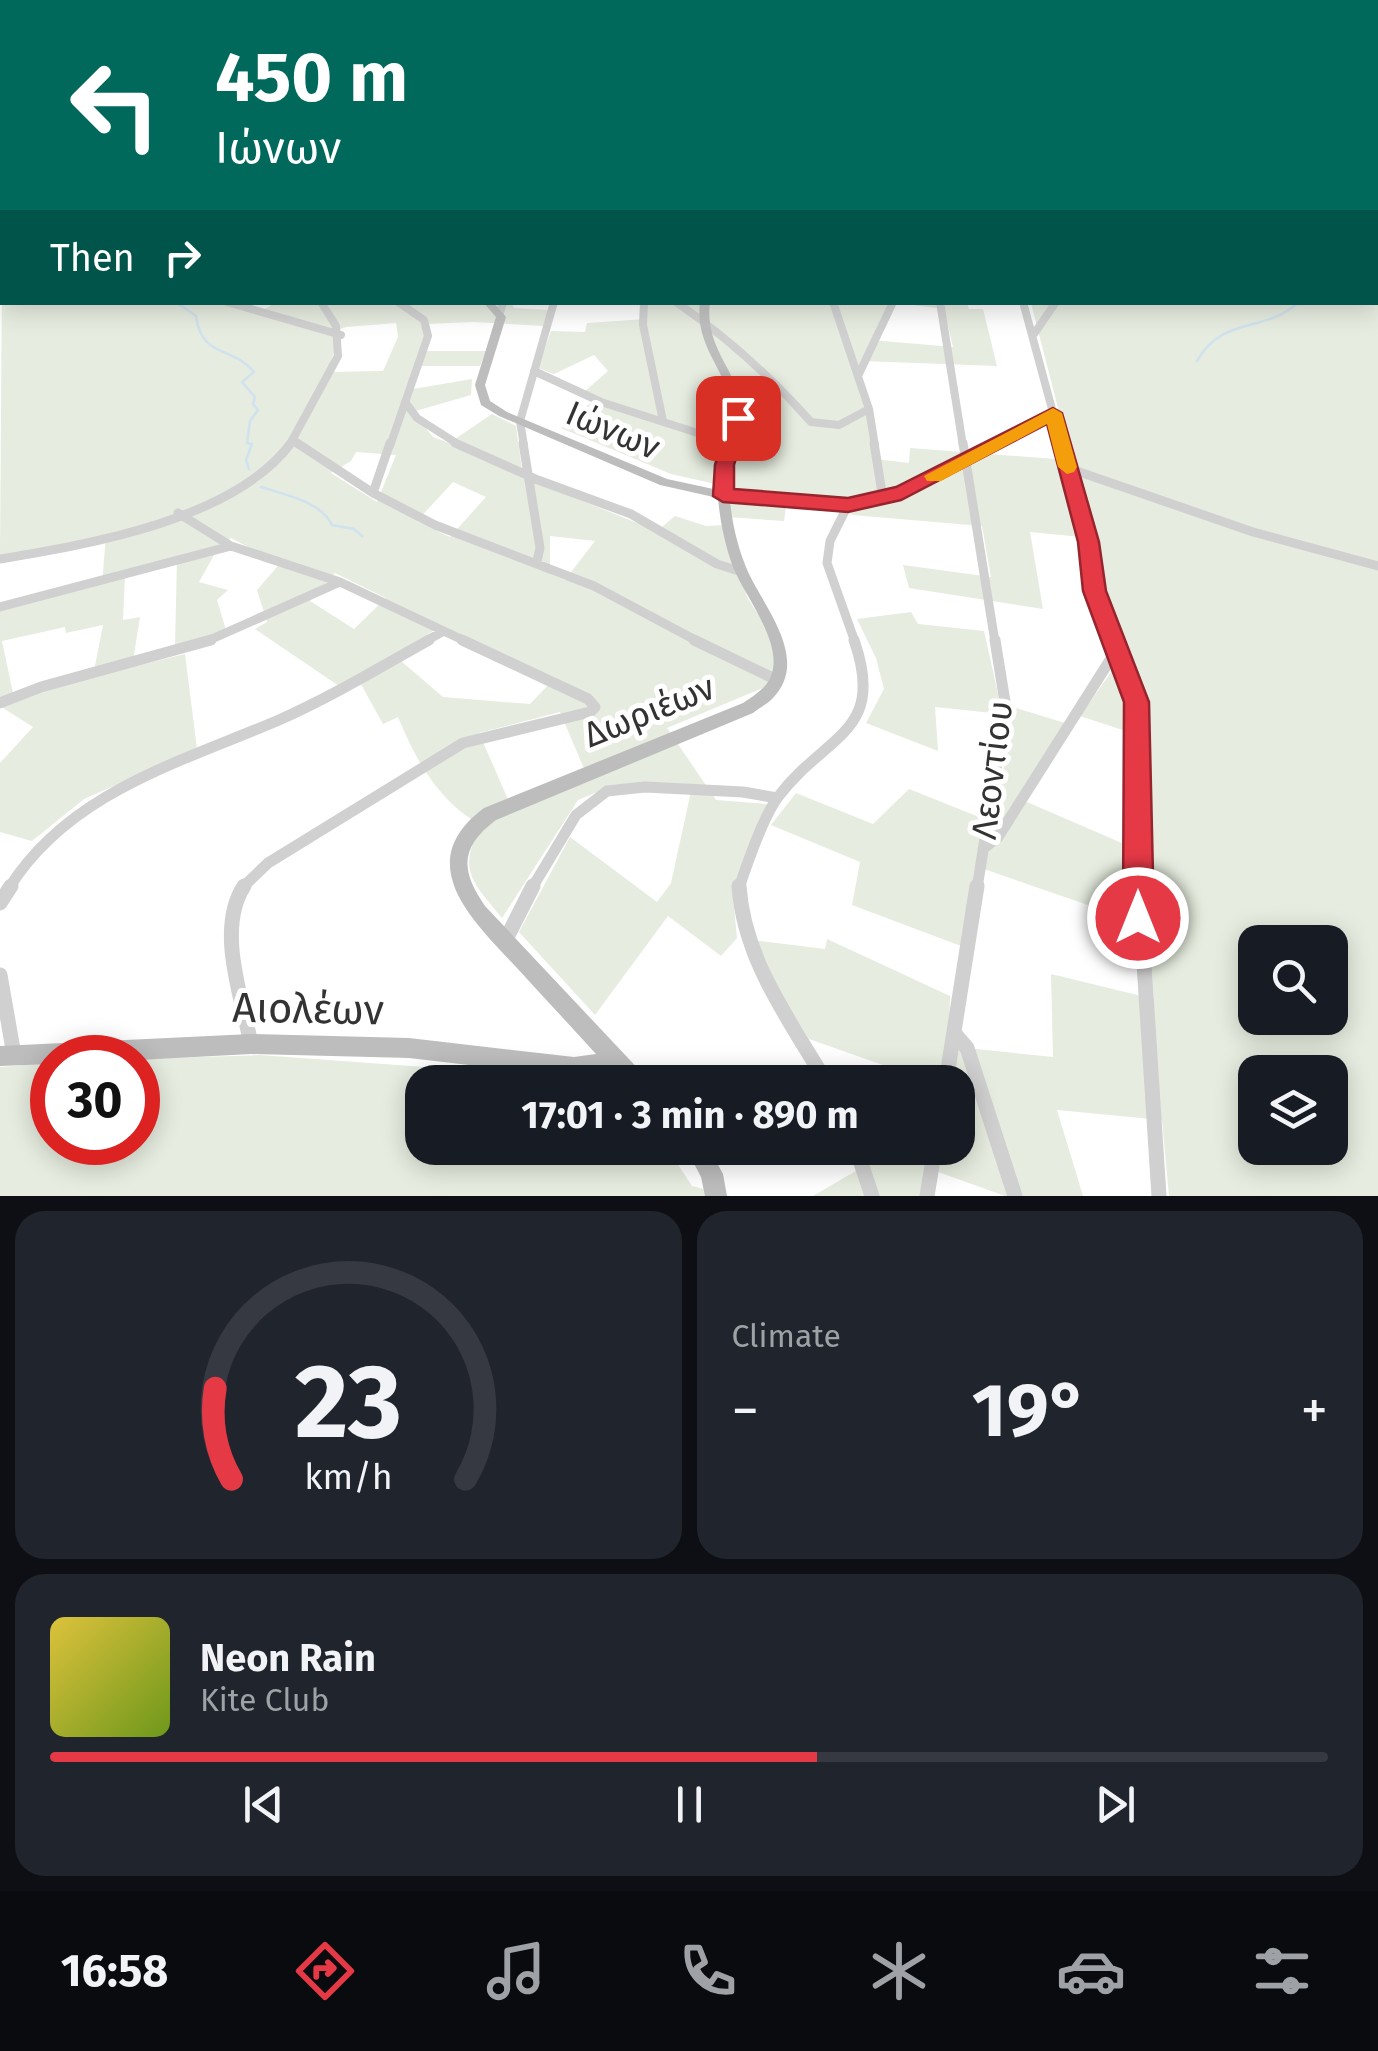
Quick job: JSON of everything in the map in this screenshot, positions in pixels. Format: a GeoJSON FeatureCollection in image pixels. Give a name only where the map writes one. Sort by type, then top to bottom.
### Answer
{"type":"FeatureCollection","features":[{"type":"Feature","properties":{"kind":"street"},"geometry":{"type":"LineString","coordinates":[[237,305],[341,335]]}},
{"type":"Feature","properties":{"kind":"street"},"geometry":{"type":"LineString","coordinates":[[0,559],[91,541],[178,513],[255,478],[276,462],[334,367],[341,335],[337,322],[323,305]]}},
{"type":"Feature","properties":{"kind":"street"},"geometry":{"type":"LineString","coordinates":[[373,493],[428,332],[421,317],[403,305]]}},
{"type":"Feature","properties":{"kind":"street"},"geometry":{"type":"LineString","coordinates":[[537,561],[540,548],[520,421],[553,305]]}},
{"type":"Feature","properties":{"kind":"street"},"geometry":{"type":"LineString","coordinates":[[644,305],[644,325],[663,421]]}},
{"type":"Feature","properties":{"kind":"street"},"geometry":{"type":"LineString","coordinates":[[834,305],[869,408],[883,499]]}},
{"type":"Feature","properties":{"kind":"street"},"geometry":{"type":"LineString","coordinates":[[858,376],[893,305]]}},
{"type":"Feature","properties":{"kind":"street","name":"Λεοντίου"},"geometry":{"type":"LineString","coordinates":[[941,305],[1006,708],[949,1065]]}},
{"type":"Feature","properties":{"kind":"street"},"geometry":{"type":"LineString","coordinates":[[1024,305],[1089,542],[1094,591],[1137,702],[1138,918],[1159,1196]]}},
{"type":"Feature","properties":{"kind":"street"},"geometry":{"type":"LineString","coordinates":[[1034,334],[1054,305]]}},
{"type":"Feature","properties":{"kind":"street","name":"Ιώνων"},"geometry":{"type":"LineString","coordinates":[[502,308],[480,395],[490,407],[664,482],[723,496],[848,505],[883,499],[1053,413]]}},
{"type":"Feature","properties":{"kind":"street"},"geometry":{"type":"LineString","coordinates":[[292,440],[373,493],[452,533],[537,561],[594,586],[777,680],[782,663],[780,646],[742,572],[723,496],[724,465],[738,426],[737,406],[702,311]]}},
{"type":"Feature","properties":{"kind":"street"},"geometry":{"type":"LineString","coordinates":[[702,311],[811,422],[838,425],[869,408]]}},
{"type":"Feature","properties":{"kind":"street"},"geometry":{"type":"LineString","coordinates":[[534,371],[601,402],[732,444]]}},
{"type":"Feature","properties":{"kind":"street"},"geometry":{"type":"LineString","coordinates":[[405,402],[416,418],[438,435],[528,476],[616,507],[666,531],[717,564],[742,572]]}},
{"type":"Feature","properties":{"kind":"street"},"geometry":{"type":"LineString","coordinates":[[1068,468],[1254,532],[1378,566]]}},
{"type":"Feature","properties":{"kind":"street"},"geometry":{"type":"LineString","coordinates":[[816,1065],[761,972],[746,938],[739,887],[777,798],[854,718],[866,695],[862,663],[827,569],[830,541],[848,505]]}},
{"type":"Feature","properties":{"kind":"street"},"geometry":{"type":"LineString","coordinates":[[178,513],[231,546],[340,582],[588,699],[595,707],[462,743],[268,863],[247,881],[237,897],[232,923],[251,1044]]}},
{"type":"Feature","properties":{"kind":"street"},"geometry":{"type":"LineString","coordinates":[[0,607],[231,546]]}},
{"type":"Feature","properties":{"kind":"street"},"geometry":{"type":"LineString","coordinates":[[0,703],[25,692],[218,637],[340,582]]}},
{"type":"Feature","properties":{"kind":"street"},"geometry":{"type":"LineString","coordinates":[[0,904],[28,858],[90,804],[134,780],[310,705],[442,632]]}},
{"type":"Feature","properties":{"kind":"street"},"geometry":{"type":"LineString","coordinates":[[982,849],[998,837],[1117,649]]}},
{"type":"Feature","properties":{"kind":"street","name":"Δωριέων"},"geometry":{"type":"LineString","coordinates":[[621,1065],[470,903],[457,875],[461,848],[477,824],[500,809],[748,708],[766,696],[777,680]]}},
{"type":"Feature","properties":{"kind":"street"},"geometry":{"type":"LineString","coordinates":[[504,943],[571,822],[586,802],[597,795],[618,788],[648,788],[777,798]]}},
{"type":"Feature","properties":{"kind":"street"},"geometry":{"type":"LineString","coordinates":[[0,974],[7,1056]]}},
{"type":"Feature","properties":{"kind":"street"},"geometry":{"type":"LineString","coordinates":[[954,1033],[967,1048],[1015,1196]]}},
{"type":"Feature","properties":{"kind":"street","name":"Αιολέων"},"geometry":{"type":"LineString","coordinates":[[7,1056],[251,1044],[409,1048],[574,1067],[599,1064],[612,1056]]}},
{"type":"Feature","properties":{"kind":"street"},"geometry":{"type":"LineString","coordinates":[[707,1165],[716,1196]]}},
{"type":"Feature","properties":{"kind":"street"},"geometry":{"type":"LineString","coordinates":[[862,1165],[872,1196]]}},
{"type":"Feature","properties":{"kind":"street"},"geometry":{"type":"LineString","coordinates":[[928,1196],[933,1165]]}},
{"type":"Feature","properties":{"kind":"shaded area"},"geometry":{"type":"Polygon","coordinates":[[[2,305],[230,305],[258,313],[272,305],[512,305],[549,310],[544,326],[428,324],[425,351],[486,351],[480,366],[415,366],[407,390],[472,379],[471,395],[412,412],[433,437],[449,443],[492,414],[516,426],[523,477],[657,531],[675,516],[706,526],[728,525],[747,597],[773,638],[777,665],[765,687],[667,728],[716,800],[769,807],[733,897],[737,938],[721,956],[668,916],[595,1015],[519,932],[570,837],[657,902],[671,883],[692,787],[614,785],[578,800],[502,918],[471,875],[470,853],[482,825],[441,793],[412,749],[398,717],[383,724],[357,677],[339,686],[255,629],[267,622],[257,590],[284,559],[261,554],[231,538],[219,546],[199,582],[228,590],[217,600],[226,630],[175,647],[177,560],[125,575],[123,620],[140,617],[132,667],[185,654],[197,749],[84,799],[32,841],[0,832],[0,763],[33,727],[0,706],[0,609],[102,584],[106,535],[0,557],[2,305]],[[396,323],[346,327],[328,333],[336,336],[338,342],[327,372],[383,371],[398,337],[396,323]],[[356,452],[351,461],[331,473],[377,502],[396,455],[356,452]],[[453,482],[417,521],[450,537],[486,497],[453,482]],[[550,536],[550,574],[565,580],[595,541],[550,536]],[[335,573],[310,601],[354,629],[386,598],[335,573]],[[103,625],[66,633],[65,627],[2,641],[14,698],[93,676],[103,625]],[[441,626],[394,655],[443,697],[530,704],[553,680],[441,626]],[[560,712],[479,733],[513,811],[588,778],[560,712]]]}},
{"type":"Feature","properties":{"kind":"shaded area"},"geometry":{"type":"Polygon","coordinates":[[[647,305],[887,305],[871,340],[953,347],[944,309],[913,305],[968,305],[969,309],[983,309],[997,366],[862,361],[854,372],[868,413],[876,459],[909,463],[910,448],[1068,460],[1084,509],[1032,305],[1378,305],[1378,1196],[1169,1196],[1162,1120],[1057,1110],[1083,1196],[1005,1196],[927,1168],[922,1196],[813,1196],[866,1165],[975,1165],[975,1065],[883,1065],[809,1039],[775,985],[753,940],[825,949],[827,939],[950,996],[949,1038],[976,1049],[1053,1057],[1051,974],[1154,999],[1149,926],[975,866],[961,946],[852,905],[860,862],[771,825],[796,793],[873,824],[909,789],[994,823],[1013,715],[935,707],[938,751],[866,723],[884,689],[876,658],[857,619],[911,612],[918,624],[984,631],[1000,703],[1065,723],[1020,799],[1145,853],[1147,738],[1080,716],[1124,654],[1100,594],[1092,538],[1030,532],[1043,609],[909,588],[903,565],[991,577],[982,526],[852,515],[845,498],[788,493],[784,521],[727,517],[720,485],[671,474],[561,428],[594,400],[584,392],[608,371],[594,355],[554,374],[538,368],[551,331],[585,332],[587,323],[646,319],[647,305]]]}},
{"type":"Feature","properties":{"kind":"shaded area"},"geometry":{"type":"Polygon","coordinates":[[[260,1055],[405,1066],[405,1165],[678,1165],[692,1186],[730,1196],[0,1196],[0,1067],[30,1065],[30,1165],[160,1165],[160,1058],[260,1055]]]}},
{"type":"Feature","properties":{"kind":"waterway"},"geometry":{"type":"LineString","coordinates":[[180,305],[196,316],[204,339],[254,372],[242,382],[255,397],[253,404],[258,410],[250,421],[247,443],[252,444],[246,460],[249,469]]}},
{"type":"Feature","properties":{"kind":"waterway"},"geometry":{"type":"LineString","coordinates":[[1197,361],[1219,337],[1272,318],[1295,305]]}},
{"type":"Feature","properties":{"kind":"waterway"},"geometry":{"type":"LineString","coordinates":[[261,487],[311,505],[332,525],[354,529],[362,536]]}},
{"type":"Feature","properties":{"kind":"slow traffic"},"geometry":{"type":"LineString","coordinates":[[934,476],[1053,413],[1067,467]]}},
{"type":"Feature","properties":{"kind":"route"},"geometry":{"type":"LineString","coordinates":[[738,418],[724,465],[723,496],[848,505],[901,493],[1053,413],[1089,542],[1094,591],[1137,702],[1138,918]]}}]}
